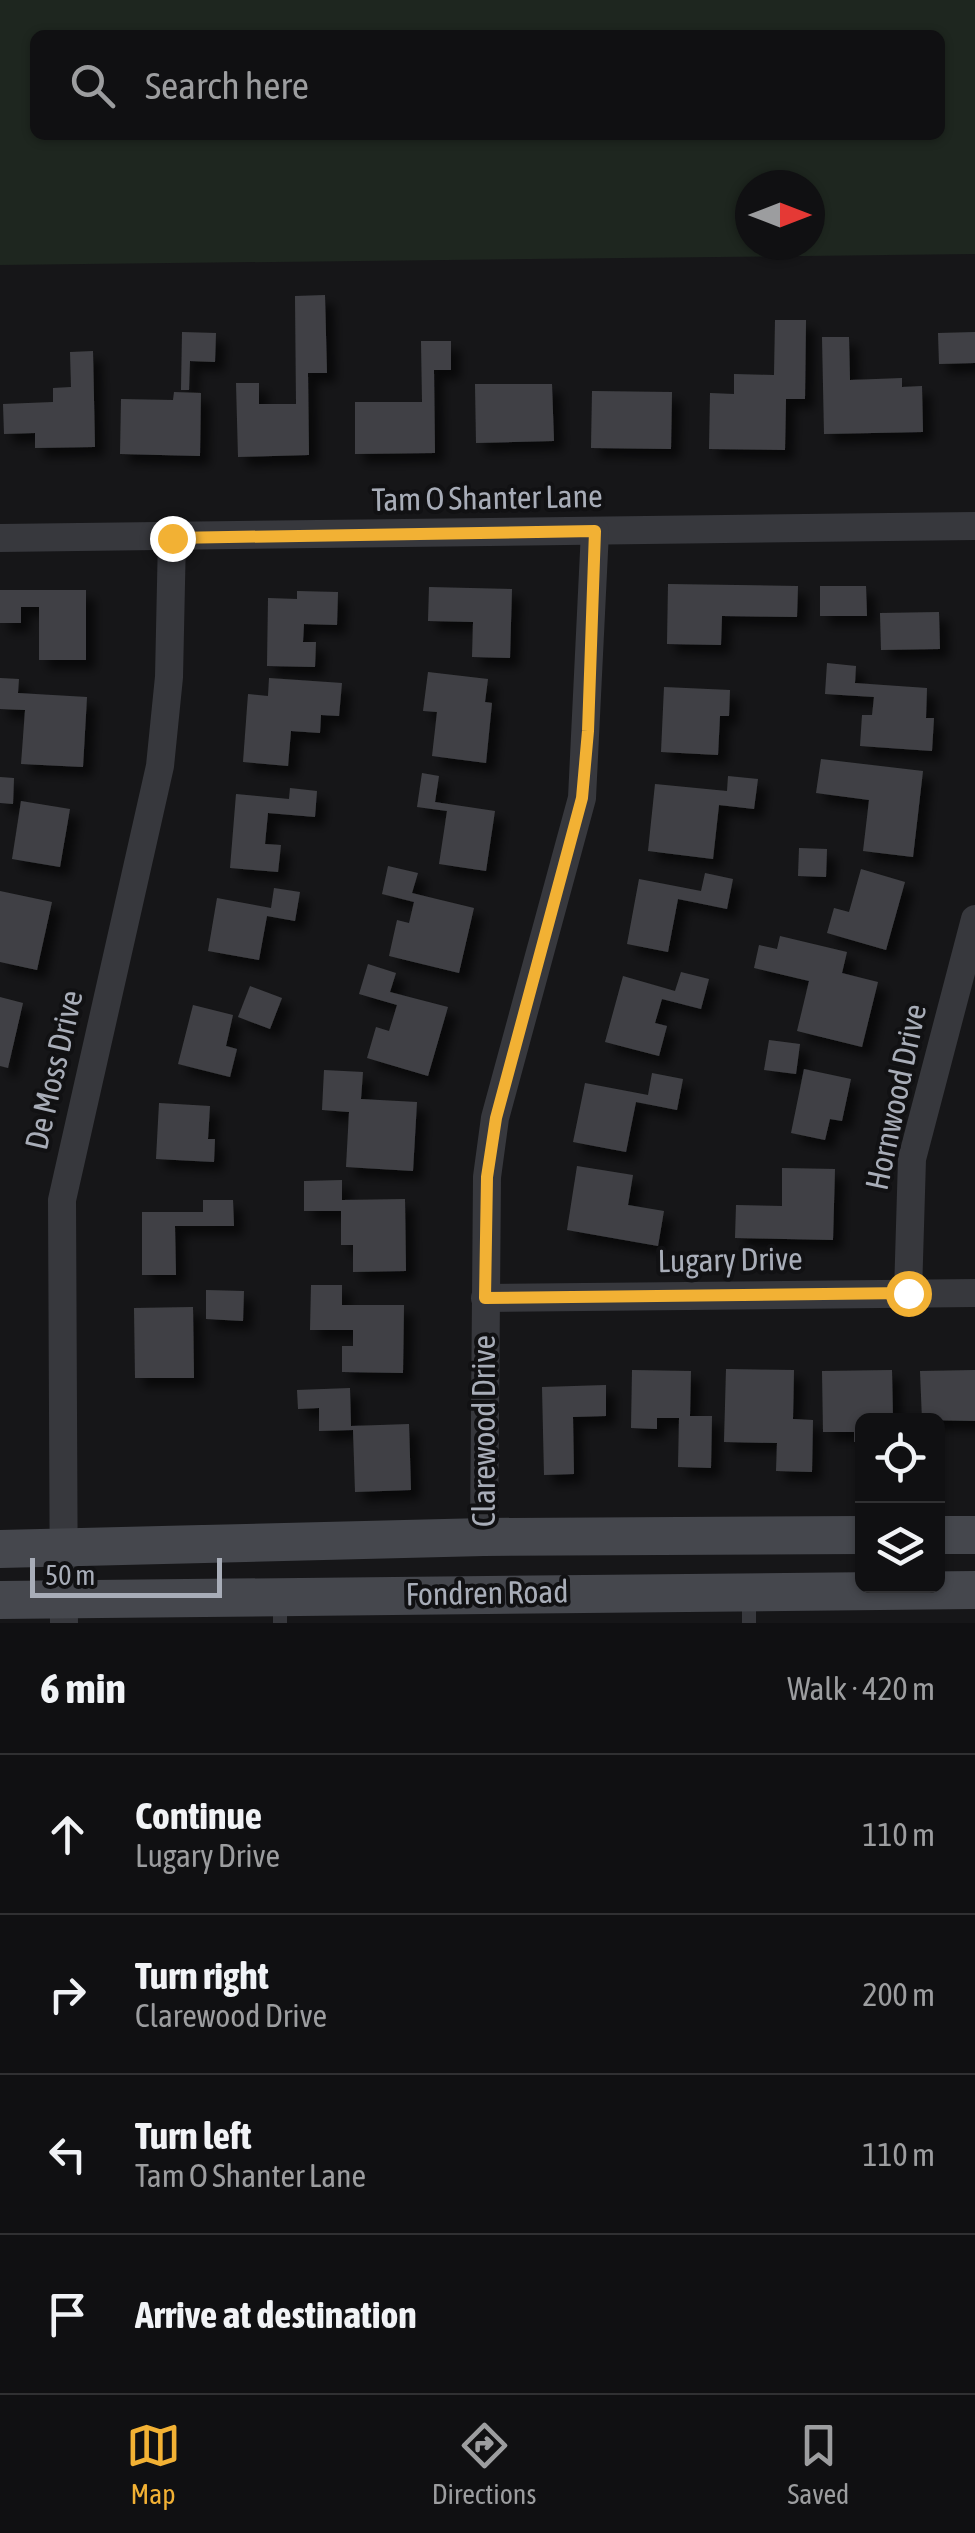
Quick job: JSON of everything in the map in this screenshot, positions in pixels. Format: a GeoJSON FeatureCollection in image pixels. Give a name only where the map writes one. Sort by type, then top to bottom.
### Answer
{"type":"FeatureCollection","features":[{"type":"Feature","properties":{"kind":"main road"},"geometry":{"type":"LineString","coordinates":[[945,1535],[975,1534]]}},
{"type":"Feature","properties":{"kind":"main road","name":"Fondren Road"},"geometry":{"type":"LineString","coordinates":[[0,1549],[484,1537],[855,1535]]}},
{"type":"Feature","properties":{"kind":"main road","name":"Clarewood Drive"},"geometry":{"type":"LineString","coordinates":[[484,1537],[484,1607]]}},
{"type":"Feature","properties":{"kind":"main road","name":"Fondren Road"},"geometry":{"type":"LineString","coordinates":[[0,1600],[64,1611],[749,1607],[975,1590]]}},
{"type":"Feature","properties":{"kind":"street","name":"Tam O Shanter Lane"},"geometry":{"type":"LineString","coordinates":[[0,538],[975,526]]}},
{"type":"Feature","properties":{"kind":"street","name":"Clarewood Drive"},"geometry":{"type":"LineString","coordinates":[[484,1537],[487,1177],[496,1118],[582,798],[595,531]]}},
{"type":"Feature","properties":{"kind":"street","name":"De Moss Drive"},"geometry":{"type":"LineString","coordinates":[[64,1611],[62,1200],[160,766],[169,677],[172,538]]}},
{"type":"Feature","properties":{"kind":"street","name":"Hornwood Drive"},"geometry":{"type":"LineString","coordinates":[[908,1293],[912,1159],[975,919]]}},
{"type":"Feature","properties":{"kind":"street","name":"Lugary Drive"},"geometry":{"type":"LineString","coordinates":[[485,1298],[975,1293]]}},
{"type":"Feature","properties":{"kind":"shaded area"},"geometry":{"type":"Polygon","coordinates":[[[0,0],[975,0],[975,254],[825,256],[825,170],[735,170],[735,257],[0,265],[0,0]]]}},
{"type":"Feature","properties":{"kind":"building"},"geometry":{"type":"Polygon","coordinates":[[[325,295],[327,373],[308,373],[309,455],[238,457],[236,383],[259,383],[259,404],[296,404],[295,296],[325,295]]]}},
{"type":"Feature","properties":{"kind":"building"},"geometry":{"type":"Polygon","coordinates":[[[775,320],[806,320],[805,399],[786,399],[785,450],[709,449],[710,393],[734,394],[734,374],[774,375],[775,320]]]}},
{"type":"Feature","properties":{"kind":"building"},"geometry":{"type":"Polygon","coordinates":[[[182,332],[216,333],[215,362],[190,361],[189,390],[181,390],[182,332]]]}},
{"type":"Feature","properties":{"kind":"building"},"geometry":{"type":"Polygon","coordinates":[[[975,332],[975,363],[939,364],[938,333],[975,332]]]}},
{"type":"Feature","properties":{"kind":"building"},"geometry":{"type":"Polygon","coordinates":[[[822,337],[849,337],[850,380],[902,378],[902,387],[922,386],[923,432],[824,434],[822,337]]]}},
{"type":"Feature","properties":{"kind":"building"},"geometry":{"type":"Polygon","coordinates":[[[421,341],[451,341],[451,370],[434,370],[435,453],[355,454],[355,402],[422,402],[421,341]]]}},
{"type":"Feature","properties":{"kind":"building"},"geometry":{"type":"Polygon","coordinates":[[[93,351],[95,447],[35,448],[35,433],[4,434],[3,404],[53,402],[53,388],[71,387],[70,352],[93,351]]]}},
{"type":"Feature","properties":{"kind":"building"},"geometry":{"type":"Polygon","coordinates":[[[475,384],[552,384],[554,441],[476,443],[475,384]]]}},
{"type":"Feature","properties":{"kind":"building"},"geometry":{"type":"Polygon","coordinates":[[[592,391],[672,392],[671,449],[591,448],[592,391]]]}},
{"type":"Feature","properties":{"kind":"building"},"geometry":{"type":"Polygon","coordinates":[[[174,392],[201,393],[200,456],[120,454],[121,399],[173,400],[174,392]]]}},
{"type":"Feature","properties":{"kind":"building"},"geometry":{"type":"Polygon","coordinates":[[[668,584],[798,586],[797,617],[722,616],[721,645],[667,644],[668,584]]]}},
{"type":"Feature","properties":{"kind":"building"},"geometry":{"type":"Polygon","coordinates":[[[820,586],[866,586],[867,616],[820,616],[820,586]]]}},
{"type":"Feature","properties":{"kind":"building"},"geometry":{"type":"Polygon","coordinates":[[[429,587],[512,589],[510,658],[472,657],[473,622],[428,621],[429,587]]]}},
{"type":"Feature","properties":{"kind":"building"},"geometry":{"type":"Polygon","coordinates":[[[0,590],[86,590],[86,660],[39,660],[39,607],[21,607],[21,623],[0,623],[0,590]]]}},
{"type":"Feature","properties":{"kind":"building"},"geometry":{"type":"Polygon","coordinates":[[[297,591],[338,592],[337,625],[304,624],[303,642],[316,642],[315,667],[267,666],[268,598],[297,599],[297,591]]]}},
{"type":"Feature","properties":{"kind":"building"},"geometry":{"type":"Polygon","coordinates":[[[939,612],[940,649],[881,650],[880,613],[939,612]]]}},
{"type":"Feature","properties":{"kind":"building"},"geometry":{"type":"Polygon","coordinates":[[[827,663],[856,666],[855,683],[927,688],[926,718],[934,718],[932,751],[860,746],[862,715],[872,715],[874,697],[825,694],[827,663]]]}},
{"type":"Feature","properties":{"kind":"building"},"geometry":{"type":"Polygon","coordinates":[[[428,672],[488,679],[485,702],[492,703],[486,763],[432,756],[437,712],[423,711],[428,672]]]}},
{"type":"Feature","properties":{"kind":"building"},"geometry":{"type":"Polygon","coordinates":[[[0,678],[19,679],[18,693],[87,697],[83,767],[21,764],[25,710],[0,709],[0,678]]]}},
{"type":"Feature","properties":{"kind":"building"},"geometry":{"type":"Polygon","coordinates":[[[269,678],[342,683],[339,716],[321,715],[320,733],[291,731],[288,766],[243,762],[248,694],[268,696],[269,678]]]}},
{"type":"Feature","properties":{"kind":"building"},"geometry":{"type":"Polygon","coordinates":[[[664,687],[730,690],[729,716],[720,716],[718,755],[661,752],[664,687]]]}},
{"type":"Feature","properties":{"kind":"building"},"geometry":{"type":"Polygon","coordinates":[[[821,759],[923,771],[913,857],[863,851],[869,800],[816,793],[821,759]]]}},
{"type":"Feature","properties":{"kind":"building"},"geometry":{"type":"Polygon","coordinates":[[[422,773],[439,776],[435,802],[495,811],[486,871],[439,864],[447,811],[417,807],[422,773]]]}},
{"type":"Feature","properties":{"kind":"building"},"geometry":{"type":"Polygon","coordinates":[[[728,776],[758,779],[754,809],[719,805],[713,859],[648,851],[655,784],[727,791],[728,776]]]}},
{"type":"Feature","properties":{"kind":"building"},"geometry":{"type":"Polygon","coordinates":[[[0,777],[14,778],[13,804],[0,803],[0,777]]]}},
{"type":"Feature","properties":{"kind":"building"},"geometry":{"type":"Polygon","coordinates":[[[290,788],[317,791],[315,817],[268,813],[265,844],[281,845],[278,872],[230,868],[236,794],[289,799],[290,788]]]}},
{"type":"Feature","properties":{"kind":"building"},"geometry":{"type":"Polygon","coordinates":[[[21,801],[70,809],[60,867],[12,859],[21,801]]]}},
{"type":"Feature","properties":{"kind":"building"},"geometry":{"type":"Polygon","coordinates":[[[799,848],[827,849],[826,877],[798,876],[799,848]]]}},
{"type":"Feature","properties":{"kind":"building"},"geometry":{"type":"Polygon","coordinates":[[[388,866],[418,873],[412,893],[474,908],[459,973],[389,956],[397,920],[409,923],[414,902],[382,894],[388,866]]]}},
{"type":"Feature","properties":{"kind":"building"},"geometry":{"type":"Polygon","coordinates":[[[861,869],[905,882],[886,950],[827,933],[834,908],[849,912],[861,869]]]}},
{"type":"Feature","properties":{"kind":"building"},"geometry":{"type":"Polygon","coordinates":[[[705,873],[733,879],[727,909],[678,899],[668,952],[627,944],[639,879],[701,891],[705,873]]]}},
{"type":"Feature","properties":{"kind":"building"},"geometry":{"type":"Polygon","coordinates":[[[274,888],[300,892],[295,921],[267,916],[259,960],[208,951],[217,898],[271,908],[274,888]]]}},
{"type":"Feature","properties":{"kind":"building"},"geometry":{"type":"Polygon","coordinates":[[[0,891],[52,902],[37,970],[0,962],[0,891]]]}},
{"type":"Feature","properties":{"kind":"building"},"geometry":{"type":"Polygon","coordinates":[[[780,936],[847,952],[842,973],[878,982],[862,1047],[797,1031],[809,981],[754,968],[759,945],[777,949],[780,936]]]}},
{"type":"Feature","properties":{"kind":"building"},"geometry":{"type":"Polygon","coordinates":[[[368,964],[396,973],[390,992],[448,1007],[428,1076],[367,1058],[376,1027],[389,1031],[397,1005],[359,994],[368,964]]]}},
{"type":"Feature","properties":{"kind":"building"},"geometry":{"type":"Polygon","coordinates":[[[681,972],[709,979],[701,1009],[662,999],[655,1023],[667,1026],[659,1056],[605,1042],[623,976],[675,991],[681,972]]]}},
{"type":"Feature","properties":{"kind":"building"},"geometry":{"type":"Polygon","coordinates":[[[250,986],[282,998],[270,1029],[238,1017],[250,986]]]}},
{"type":"Feature","properties":{"kind":"building"},"geometry":{"type":"Polygon","coordinates":[[[0,997],[23,1003],[8,1068],[0,1066],[0,997]]]}},
{"type":"Feature","properties":{"kind":"building"},"geometry":{"type":"Polygon","coordinates":[[[193,1005],[233,1015],[226,1046],[237,1049],[230,1077],[178,1064],[193,1005]]]}},
{"type":"Feature","properties":{"kind":"building"},"geometry":{"type":"Polygon","coordinates":[[[769,1040],[800,1044],[796,1074],[764,1070],[769,1040]]]}},
{"type":"Feature","properties":{"kind":"building"},"geometry":{"type":"Polygon","coordinates":[[[804,1069],[851,1079],[842,1121],[830,1119],[825,1140],[791,1133],[804,1069]]]}},
{"type":"Feature","properties":{"kind":"building"},"geometry":{"type":"Polygon","coordinates":[[[324,1070],[363,1072],[361,1099],[417,1102],[413,1171],[346,1167],[349,1112],[322,1110],[324,1070]]]}},
{"type":"Feature","properties":{"kind":"building"},"geometry":{"type":"Polygon","coordinates":[[[652,1073],[683,1079],[677,1110],[636,1102],[626,1152],[573,1142],[585,1083],[648,1095],[652,1073]]]}},
{"type":"Feature","properties":{"kind":"building"},"geometry":{"type":"Polygon","coordinates":[[[159,1103],[210,1106],[208,1139],[215,1139],[214,1162],[156,1159],[159,1103]]]}},
{"type":"Feature","properties":{"kind":"building"},"geometry":{"type":"Polygon","coordinates":[[[577,1166],[633,1175],[628,1205],[664,1211],[658,1246],[567,1230],[577,1166]]]}},
{"type":"Feature","properties":{"kind":"building"},"geometry":{"type":"Polygon","coordinates":[[[782,1168],[835,1169],[833,1240],[735,1238],[736,1205],[782,1206],[782,1168]]]}},
{"type":"Feature","properties":{"kind":"building"},"geometry":{"type":"Polygon","coordinates":[[[342,1180],[342,1200],[405,1199],[406,1271],[353,1272],[353,1245],[341,1245],[341,1211],[304,1211],[304,1181],[342,1180]]]}},
{"type":"Feature","properties":{"kind":"building"},"geometry":{"type":"Polygon","coordinates":[[[203,1200],[233,1200],[234,1226],[175,1226],[176,1275],[142,1275],[142,1212],[203,1212],[203,1200]]]}},
{"type":"Feature","properties":{"kind":"building"},"geometry":{"type":"Polygon","coordinates":[[[311,1285],[342,1285],[342,1305],[404,1305],[403,1373],[342,1372],[342,1346],[353,1346],[353,1330],[310,1330],[311,1285]]]}},
{"type":"Feature","properties":{"kind":"building"},"geometry":{"type":"Polygon","coordinates":[[[206,1290],[244,1291],[243,1321],[206,1319],[206,1290]]]}},
{"type":"Feature","properties":{"kind":"building"},"geometry":{"type":"Polygon","coordinates":[[[193,1307],[194,1378],[135,1378],[134,1308],[193,1307]]]}},
{"type":"Feature","properties":{"kind":"building"},"geometry":{"type":"Polygon","coordinates":[[[726,1369],[794,1370],[793,1419],[813,1420],[812,1472],[776,1471],[777,1443],[724,1442],[726,1369]]]}},
{"type":"Feature","properties":{"kind":"building"},"geometry":{"type":"Polygon","coordinates":[[[632,1370],[691,1371],[690,1416],[712,1416],[711,1468],[678,1467],[679,1418],[657,1418],[657,1429],[631,1428],[632,1370]]]}},
{"type":"Feature","properties":{"kind":"building"},"geometry":{"type":"Polygon","coordinates":[[[892,1370],[893,1413],[855,1413],[855,1442],[854,1432],[823,1432],[822,1371],[892,1370]]]}},
{"type":"Feature","properties":{"kind":"building"},"geometry":{"type":"Polygon","coordinates":[[[975,1370],[975,1421],[945,1420],[945,1413],[922,1413],[920,1371],[975,1370]]]}},
{"type":"Feature","properties":{"kind":"building"},"geometry":{"type":"Polygon","coordinates":[[[606,1385],[606,1416],[573,1417],[574,1474],[544,1475],[542,1387],[606,1385]]]}},
{"type":"Feature","properties":{"kind":"building"},"geometry":{"type":"Polygon","coordinates":[[[350,1388],[351,1426],[409,1424],[411,1490],[355,1492],[353,1430],[319,1431],[319,1408],[298,1409],[297,1390],[350,1388]]]}},
{"type":"Feature","properties":{"kind":"route"},"geometry":{"type":"LineString","coordinates":[[172,538],[595,531],[582,798],[496,1118],[487,1177],[485,1298],[908,1293]]}}]}
